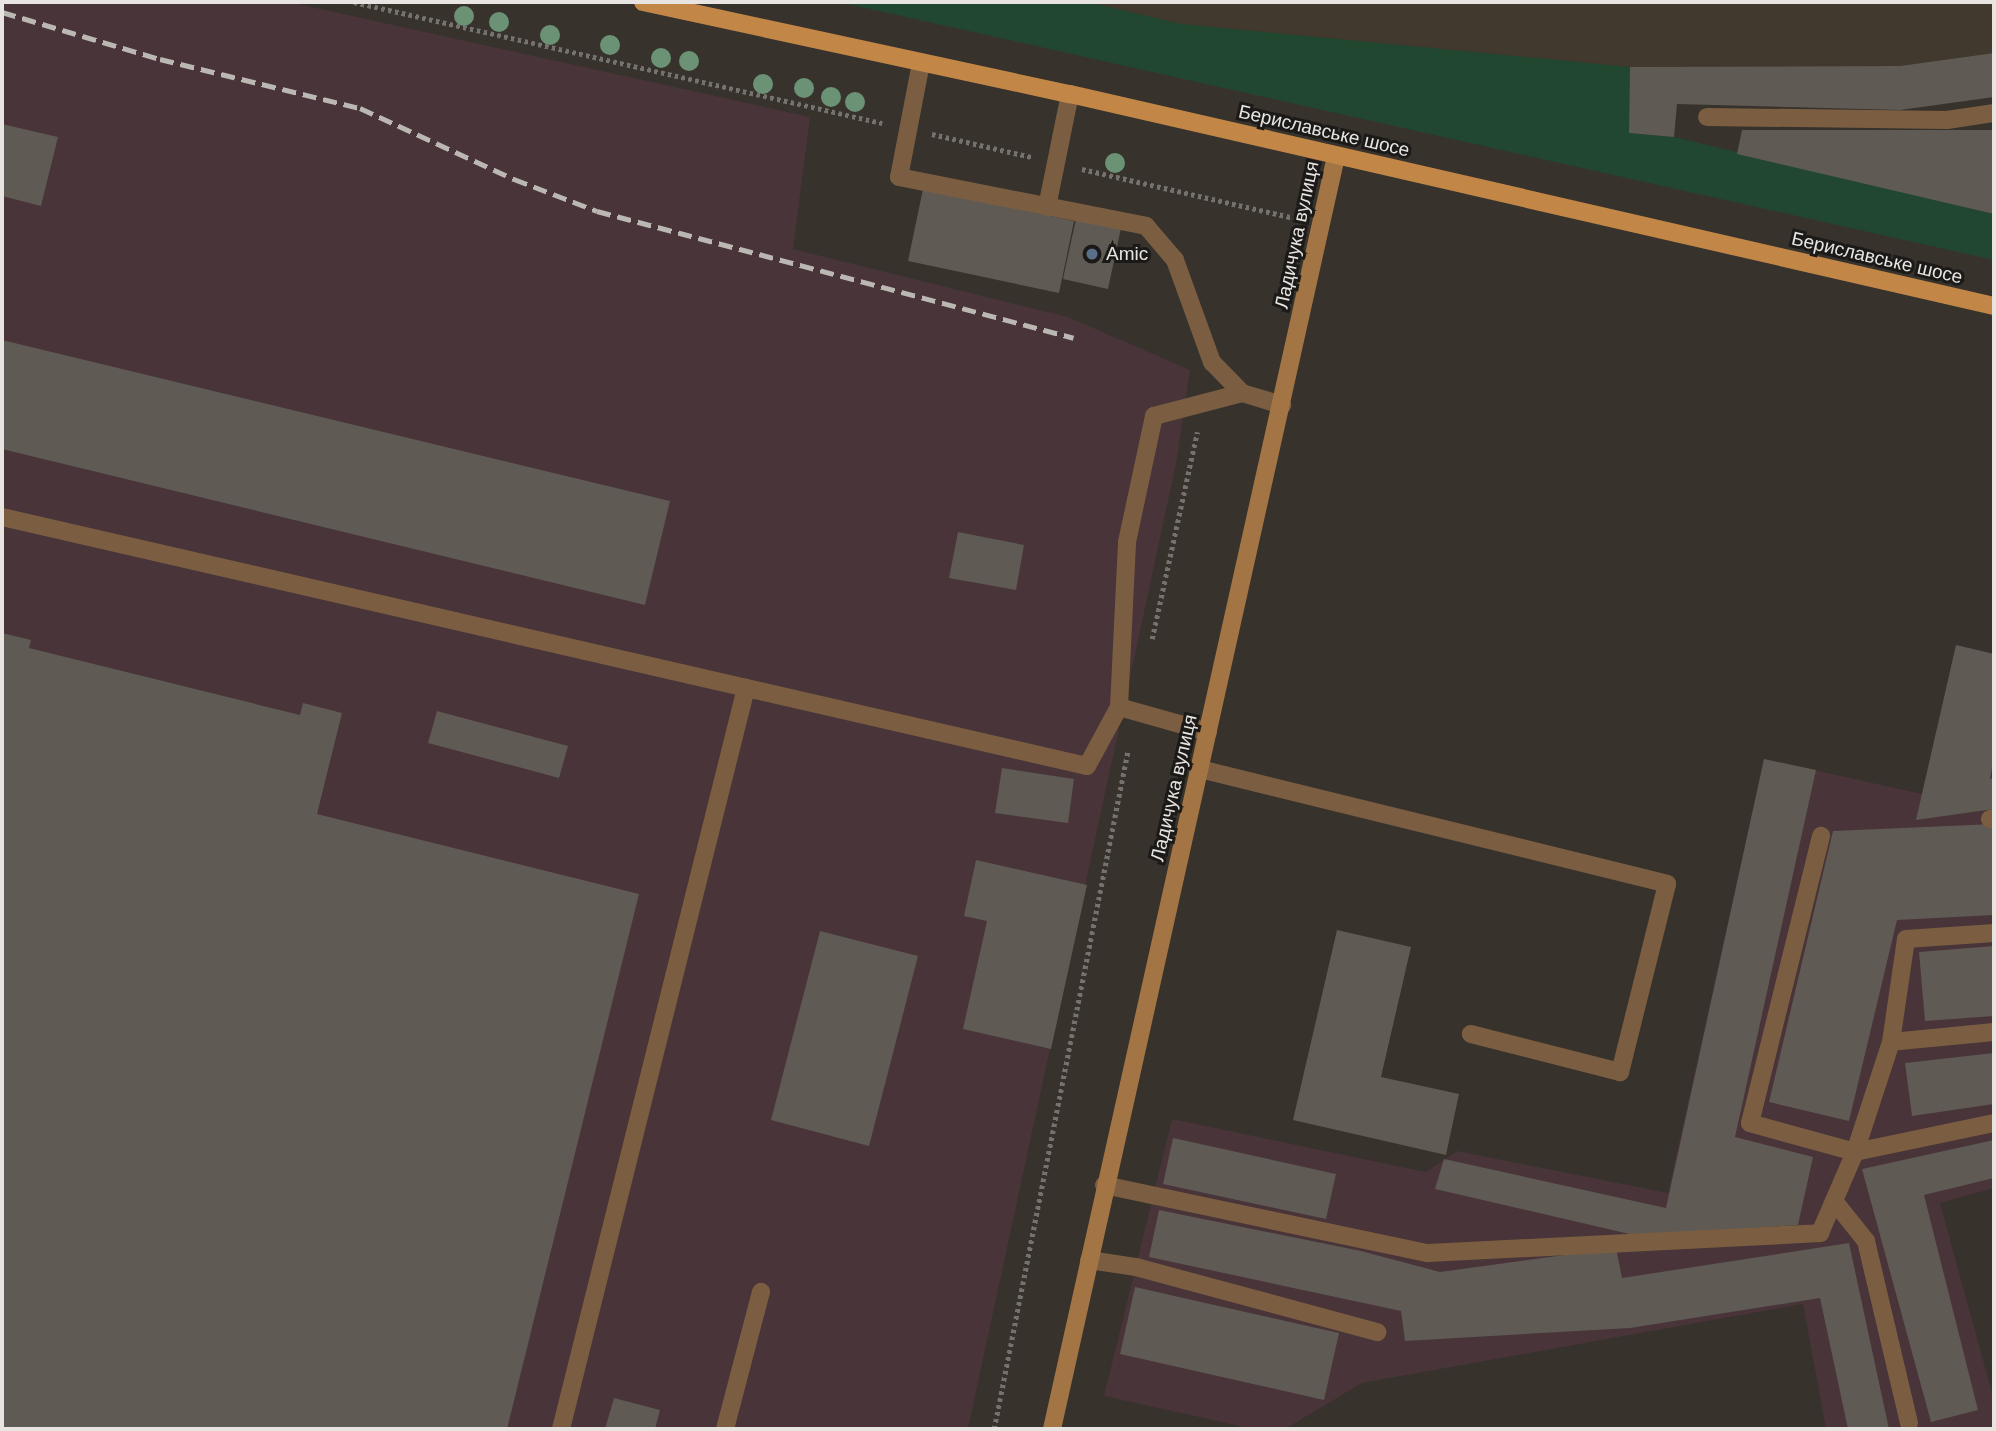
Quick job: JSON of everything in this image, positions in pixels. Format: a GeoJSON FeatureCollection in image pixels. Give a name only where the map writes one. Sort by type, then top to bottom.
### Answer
{"type":"FeatureCollection","features":[{"type":"Feature","properties":{"kind":"main road","name":"Бериславське шосе"},"geometry":{"type":"LineString","coordinates":[[643,2],[1070,94],[1994,306]]}},
{"type":"Feature","properties":{"kind":"street","name":"Ладичука вулиця"},"geometry":{"type":"LineString","coordinates":[[1052,1429],[1104,1185],[1200,769],[1336,156]]}},
{"type":"Feature","properties":{"kind":"lane"},"geometry":{"type":"LineString","coordinates":[[921,62],[899,177],[1146,226],[1175,260],[1212,362],[1242,393],[1282,405]]}},
{"type":"Feature","properties":{"kind":"lane"},"geometry":{"type":"LineString","coordinates":[[1047,206],[1070,94]]}},
{"type":"Feature","properties":{"kind":"lane"},"geometry":{"type":"LineString","coordinates":[[1707,117],[1947,120],[1994,113]]}},
{"type":"Feature","properties":{"kind":"lane"},"geometry":{"type":"LineString","coordinates":[[2,517],[1087,766],[1127,709],[1127,542],[1154,416],[1242,393]]}},
{"type":"Feature","properties":{"kind":"lane"},"geometry":{"type":"LineString","coordinates":[[561,1429],[746,688]]}},
{"type":"Feature","properties":{"kind":"lane"},"geometry":{"type":"LineString","coordinates":[[1127,709],[1208,732]]}},
{"type":"Feature","properties":{"kind":"lane"},"geometry":{"type":"LineString","coordinates":[[1200,769],[1667,884],[1620,1072],[1471,1034]]}},
{"type":"Feature","properties":{"kind":"lane"},"geometry":{"type":"LineString","coordinates":[[1821,836],[1751,1123],[1855,1152],[1994,1123]]}},
{"type":"Feature","properties":{"kind":"lane"},"geometry":{"type":"LineString","coordinates":[[1104,1185],[1428,1253],[1820,1233],[1855,1152],[1891,1042],[1906,939],[1994,933]]}},
{"type":"Feature","properties":{"kind":"lane"},"geometry":{"type":"LineString","coordinates":[[1891,1042],[1994,1031]]}},
{"type":"Feature","properties":{"kind":"lane"},"geometry":{"type":"LineString","coordinates":[[1833,1201],[1866,1241],[1909,1423]]}},
{"type":"Feature","properties":{"kind":"lane"},"geometry":{"type":"LineString","coordinates":[[1088,1260],[1136,1267],[1377,1332]]}},
{"type":"Feature","properties":{"kind":"lane"},"geometry":{"type":"LineString","coordinates":[[725,1429],[761,1292]]}},
{"type":"Feature","properties":{"kind":"path"},"geometry":{"type":"LineString","coordinates":[[354,2],[1321,224]]}},
{"type":"Feature","properties":{"kind":"path"},"geometry":{"type":"LineString","coordinates":[[1151,644],[1203,402]]}},
{"type":"Feature","properties":{"kind":"path"},"geometry":{"type":"LineString","coordinates":[[994,1429],[1127,709]]}},
{"type":"Feature","properties":{"kind":"shaded area"},"geometry":{"type":"Polygon","coordinates":[[[2,2],[289,2],[810,117],[793,249],[1068,317],[1190,370],[1176,464],[968,1429],[2,1429],[2,2]]]}},
{"type":"Feature","properties":{"kind":"shaded area"},"geometry":{"type":"Polygon","coordinates":[[[1088,2],[1994,2],[1994,53],[1900,66],[1630,67],[1181,24],[1088,2]]]}},
{"type":"Feature","properties":{"kind":"shaded area"},"geometry":{"type":"Polygon","coordinates":[[[1956,645],[1994,654],[1994,1188],[1940,1203],[1994,1400],[1994,1429],[1826,1429],[1803,1304],[1362,1383],[1285,1429],[1253,1429],[1104,1396],[1172,1119],[1426,1172],[1457,1151],[1668,1193],[1764,759],[1922,794],[1956,645]]]}},
{"type":"Feature","properties":{"kind":"green space"},"geometry":{"type":"Polygon","coordinates":[[[839,2],[1088,2],[1181,24],[1630,67],[1629,133],[1674,137],[1994,214],[1994,260],[839,2]]]}},
{"type":"Feature","properties":{"kind":"building"},"geometry":{"type":"Polygon","coordinates":[[[1994,53],[1994,97],[1900,110],[1677,104],[1674,137],[1629,133],[1630,67],[1900,66],[1994,53]]]}},
{"type":"Feature","properties":{"kind":"building"},"geometry":{"type":"Polygon","coordinates":[[[2,124],[58,137],[41,206],[2,196],[2,124]]]}},
{"type":"Feature","properties":{"kind":"building"},"geometry":{"type":"Polygon","coordinates":[[[1742,130],[1994,130],[1994,214],[1737,154],[1742,130]]]}},
{"type":"Feature","properties":{"kind":"building"},"geometry":{"type":"Polygon","coordinates":[[[923,189],[1074,221],[1059,293],[908,261],[923,189]]]}},
{"type":"Feature","properties":{"kind":"building","name":"Amic"},"geometry":{"type":"Polygon","coordinates":[[[1076,219],[1121,228],[1108,289],[1063,279],[1076,219]]]}},
{"type":"Feature","properties":{"kind":"building"},"geometry":{"type":"Polygon","coordinates":[[[2,340],[670,501],[645,605],[2,449],[2,340]]]}},
{"type":"Feature","properties":{"kind":"building"},"geometry":{"type":"Polygon","coordinates":[[[958,532],[1024,545],[1016,590],[949,578],[958,532]]]}},
{"type":"Feature","properties":{"kind":"building"},"geometry":{"type":"Polygon","coordinates":[[[2,633],[31,640],[29,648],[300,715],[303,703],[342,713],[317,814],[639,894],[507,1429],[2,1429],[2,633]]]}},
{"type":"Feature","properties":{"kind":"building"},"geometry":{"type":"Polygon","coordinates":[[[1956,645],[1994,654],[1994,757],[1990,779],[1994,778],[1994,809],[1916,820],[1956,645]]]}},
{"type":"Feature","properties":{"kind":"building"},"geometry":{"type":"Polygon","coordinates":[[[437,711],[568,746],[559,778],[428,743],[437,711]]]}},
{"type":"Feature","properties":{"kind":"building"},"geometry":{"type":"Polygon","coordinates":[[[1764,759],[1816,770],[1735,1137],[1813,1157],[1798,1225],[1638,1236],[1435,1189],[1444,1159],[1666,1208],[1764,759]]]}},
{"type":"Feature","properties":{"kind":"building"},"geometry":{"type":"Polygon","coordinates":[[[1002,768],[1074,779],[1068,823],[995,813],[1002,768]]]}},
{"type":"Feature","properties":{"kind":"building"},"geometry":{"type":"Polygon","coordinates":[[[1994,824],[1994,915],[1897,920],[1849,1121],[1769,1102],[1833,831],[1994,824]]]}},
{"type":"Feature","properties":{"kind":"building"},"geometry":{"type":"Polygon","coordinates":[[[976,860],[1087,885],[1051,1049],[963,1029],[987,921],[964,916],[976,860]]]}},
{"type":"Feature","properties":{"kind":"building"},"geometry":{"type":"Polygon","coordinates":[[[1337,930],[1411,947],[1381,1077],[1459,1094],[1446,1155],[1293,1120],[1337,930]]]}},
{"type":"Feature","properties":{"kind":"building"},"geometry":{"type":"Polygon","coordinates":[[[820,931],[918,956],[869,1146],[771,1120],[820,931]]]}},
{"type":"Feature","properties":{"kind":"building"},"geometry":{"type":"Polygon","coordinates":[[[1994,946],[1994,1016],[1925,1021],[1919,952],[1994,946]]]}},
{"type":"Feature","properties":{"kind":"building"},"geometry":{"type":"Polygon","coordinates":[[[1994,1053],[1994,1104],[1912,1116],[1905,1063],[1994,1053]]]}},
{"type":"Feature","properties":{"kind":"building"},"geometry":{"type":"Polygon","coordinates":[[[1173,1138],[1336,1174],[1326,1219],[1163,1184],[1173,1138]]]}},
{"type":"Feature","properties":{"kind":"building"},"geometry":{"type":"Polygon","coordinates":[[[1994,1140],[1994,1178],[1924,1195],[1978,1410],[1931,1422],[1862,1169],[1994,1140]]]}},
{"type":"Feature","properties":{"kind":"building"},"geometry":{"type":"Polygon","coordinates":[[[1159,1210],[1361,1251],[1440,1272],[1616,1248],[1622,1278],[1849,1243],[1889,1429],[1848,1429],[1820,1298],[1630,1328],[1405,1341],[1401,1311],[1149,1257],[1159,1210]]]}},
{"type":"Feature","properties":{"kind":"building"},"geometry":{"type":"Polygon","coordinates":[[[1135,1287],[1339,1333],[1324,1400],[1120,1354],[1135,1287]]]}},
{"type":"Feature","properties":{"kind":"building"},"geometry":{"type":"Polygon","coordinates":[[[614,1398],[660,1410],[655,1429],[605,1429],[614,1398]]]}},
{"type":"Feature","properties":{"kind":"railway"},"geometry":{"type":"LineString","coordinates":[[2,12],[160,59],[360,108],[514,179],[597,211],[1073,338]]}},
{"type":"Feature","properties":{"kind":"place","name":"Amic"},"geometry":{"type":"Point","coordinates":[1092,254]}}]}
